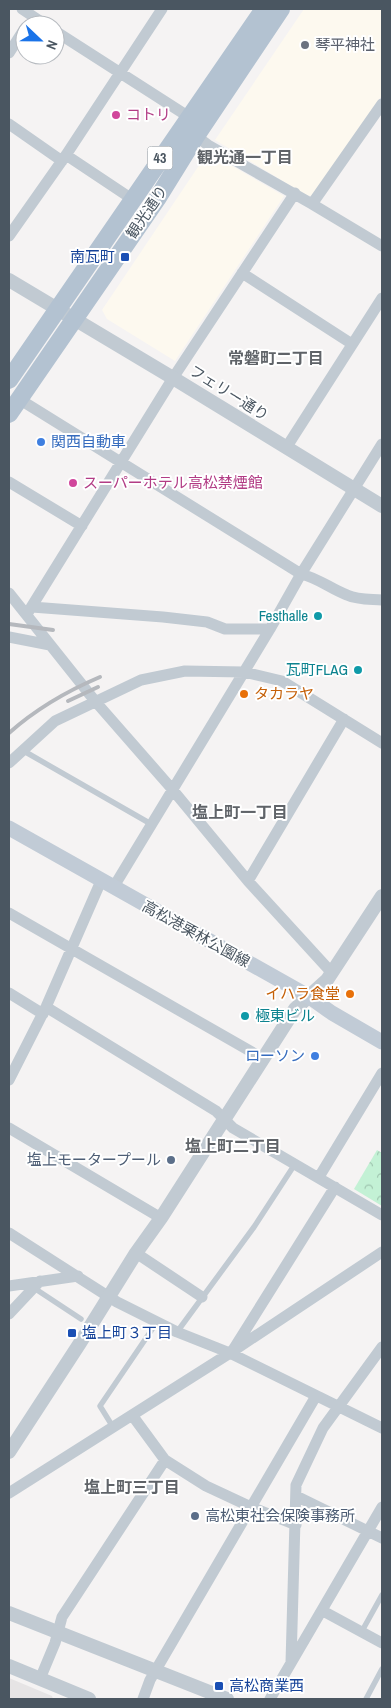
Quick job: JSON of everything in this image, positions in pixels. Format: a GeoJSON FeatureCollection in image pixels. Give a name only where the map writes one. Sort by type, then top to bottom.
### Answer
{"type":"FeatureCollection","features":[{"type":"Feature","properties":{"kind":"main road","name":"観光通り"},"geometry":{"type":"LineString","coordinates":[[9,380],[264,9]]}},
{"type":"Feature","properties":{"kind":"main road","name":"観光通り"},"geometry":{"type":"LineString","coordinates":[[14,406],[157,199],[196,136],[282,9]]}},
{"type":"Feature","properties":{"kind":"main road","name":"高松港栗林公園線"},"geometry":{"type":"LineString","coordinates":[[9,828],[308,996],[332,1013],[382,1042]]}},
{"type":"Feature","properties":{"kind":"street"},"geometry":{"type":"LineString","coordinates":[[9,236],[64,158],[162,9]]}},
{"type":"Feature","properties":{"kind":"street"},"geometry":{"type":"LineString","coordinates":[[65,38],[189,117],[196,136],[208,145],[382,246]]}},
{"type":"Feature","properties":{"kind":"street"},"geometry":{"type":"LineString","coordinates":[[312,204],[382,104]]}},
{"type":"Feature","properties":{"kind":"street"},"geometry":{"type":"LineString","coordinates":[[9,124],[132,200]]}},
{"type":"Feature","properties":{"kind":"street"},"geometry":{"type":"LineString","coordinates":[[29,610],[173,378],[295,194]]}},
{"type":"Feature","properties":{"kind":"street"},"geometry":{"type":"LineString","coordinates":[[242,273],[352,344]]}},
{"type":"Feature","properties":{"kind":"street","name":"フェリー通り"},"geometry":{"type":"LineString","coordinates":[[9,280],[382,506]]}},
{"type":"Feature","properties":{"kind":"street"},"geometry":{"type":"LineString","coordinates":[[286,448],[382,298]]}},
{"type":"Feature","properties":{"kind":"street"},"geometry":{"type":"LineString","coordinates":[[14,406],[122,463],[301,574],[314,577],[346,595],[382,600]]}},
{"type":"Feature","properties":{"kind":"street"},"geometry":{"type":"LineString","coordinates":[[9,1080],[44,1011],[72,949],[107,884],[151,824],[270,630],[301,574],[382,444]]}},
{"type":"Feature","properties":{"kind":"street"},"geometry":{"type":"LineString","coordinates":[[9,482],[82,526]]}},
{"type":"Feature","properties":{"kind":"street"},"geometry":{"type":"LineString","coordinates":[[9,592],[29,610],[50,644],[95,701],[172,789],[248,881],[332,973]]}},
{"type":"Feature","properties":{"kind":"street"},"geometry":{"type":"LineString","coordinates":[[29,610],[164,617],[207,622],[224,629],[270,630]]}},
{"type":"Feature","properties":{"kind":"street"},"geometry":{"type":"LineString","coordinates":[[9,637],[50,644]]}},
{"type":"Feature","properties":{"kind":"street"},"geometry":{"type":"LineString","coordinates":[[9,763],[55,722],[141,680],[184,671],[244,672],[282,681],[382,743]]}},
{"type":"Feature","properties":{"kind":"street"},"geometry":{"type":"LineString","coordinates":[[248,881],[344,719]]}},
{"type":"Feature","properties":{"kind":"street"},"geometry":{"type":"LineString","coordinates":[[9,1452],[295,1009],[327,980],[382,896]]}},
{"type":"Feature","properties":{"kind":"street"},"geometry":{"type":"LineString","coordinates":[[9,913],[264,1059]]}},
{"type":"Feature","properties":{"kind":"street"},"geometry":{"type":"LineString","coordinates":[[9,993],[44,1011],[216,1111],[233,1128],[382,1215]]}},
{"type":"Feature","properties":{"kind":"street"},"geometry":{"type":"LineString","coordinates":[[319,1178],[382,1073]]}},
{"type":"Feature","properties":{"kind":"street"},"geometry":{"type":"LineString","coordinates":[[9,1128],[161,1218]]}},
{"type":"Feature","properties":{"kind":"street"},"geometry":{"type":"LineString","coordinates":[[230,1354],[335,1187]]}},
{"type":"Feature","properties":{"kind":"street"},"geometry":{"type":"LineString","coordinates":[[9,1233],[109,1297],[177,1332],[230,1354],[382,1428]]}},
{"type":"Feature","properties":{"kind":"street"},"geometry":{"type":"LineString","coordinates":[[9,1493],[230,1354],[382,1252]]}},
{"type":"Feature","properties":{"kind":"street"},"geometry":{"type":"LineString","coordinates":[[136,1253],[202,1296]]}},
{"type":"Feature","properties":{"kind":"street"},"geometry":{"type":"LineString","coordinates":[[9,1286],[37,1284],[78,1276]]}},
{"type":"Feature","properties":{"kind":"street"},"geometry":{"type":"LineString","coordinates":[[9,1314],[37,1284]]}},
{"type":"Feature","properties":{"kind":"street"},"geometry":{"type":"LineString","coordinates":[[291,1663],[296,1484],[323,1428],[382,1347]]}},
{"type":"Feature","properties":{"kind":"street"},"geometry":{"type":"LineString","coordinates":[[143,1699],[150,1680],[316,1396]]}},
{"type":"Feature","properties":{"kind":"street"},"geometry":{"type":"LineString","coordinates":[[132,1415],[165,1460],[206,1486],[251,1508],[296,1525]]}},
{"type":"Feature","properties":{"kind":"street"},"geometry":{"type":"LineString","coordinates":[[40,1679],[55,1643],[56,1632],[62,1617],[165,1460]]}},
{"type":"Feature","properties":{"kind":"street"},"geometry":{"type":"LineString","coordinates":[[296,1496],[382,1538]]}},
{"type":"Feature","properties":{"kind":"street"},"geometry":{"type":"LineString","coordinates":[[270,1699],[382,1508]]}},
{"type":"Feature","properties":{"kind":"street"},"geometry":{"type":"LineString","coordinates":[[323,1611],[382,1643]]}},
{"type":"Feature","properties":{"kind":"street"},"geometry":{"type":"LineString","coordinates":[[9,1613],[227,1699]]}},
{"type":"Feature","properties":{"kind":"street"},"geometry":{"type":"LineString","coordinates":[[9,1666],[40,1679],[70,1696],[89,1699]]}},
{"type":"Feature","properties":{"kind":"lane"},"geometry":{"type":"LineString","coordinates":[[22,750],[151,824]]}},
{"type":"Feature","properties":{"kind":"lane"},"geometry":{"type":"LineString","coordinates":[[177,1332],[254,1227],[295,1164]]}},
{"type":"Feature","properties":{"kind":"lane"},"geometry":{"type":"LineString","coordinates":[[37,1284],[81,1318]]}},
{"type":"Feature","properties":{"kind":"lane"},"geometry":{"type":"LineString","coordinates":[[113,1427],[100,1406],[157,1322]]}},
{"type":"Feature","properties":{"kind":"lane"},"geometry":{"type":"LineString","coordinates":[[362,1631],[382,1595]]}},
{"type":"Feature","properties":{"kind":"lane"},"geometry":{"type":"LineString","coordinates":[[366,1699],[382,1669]]}},
{"type":"Feature","properties":{"kind":"shaded area"},"geometry":{"type":"Polygon","coordinates":[[[304,9],[382,9],[382,95],[312,196],[306,195],[215,140],[304,9]]]}},
{"type":"Feature","properties":{"kind":"shaded area"},"geometry":{"type":"Polygon","coordinates":[[[208,152],[284,196],[175,361],[107,319],[102,310],[208,152]]]}},
{"type":"Feature","properties":{"kind":"shaded area"},"geometry":{"type":"Polygon","coordinates":[[[9,1678],[52,1696],[53,1699],[9,1699],[9,1678]]]}},
{"type":"Feature","properties":{"kind":"green space"},"geometry":{"type":"Polygon","coordinates":[[[377,1150],[382,1153],[382,1206],[354,1189],[377,1150]]]}},
{"type":"Feature","properties":{"kind":"railway"},"geometry":{"type":"LineString","coordinates":[[9,624],[53,630]]}},
{"type":"Feature","properties":{"kind":"railway"},"geometry":{"type":"LineString","coordinates":[[9,733],[52,701],[100,677]]}},
{"type":"Feature","properties":{"kind":"railway"},"geometry":{"type":"LineString","coordinates":[[68,701],[98,687]]}},
{"type":"Feature","properties":{"kind":"place","name":"琴平神社"},"geometry":{"type":"Point","coordinates":[305,45]}},
{"type":"Feature","properties":{"kind":"place","name":"コトリ"},"geometry":{"type":"Point","coordinates":[116,115]}},
{"type":"Feature","properties":{"kind":"place","name":"南瓦町"},"geometry":{"type":"Point","coordinates":[125,257]}},
{"type":"Feature","properties":{"kind":"place","name":"関西自動車"},"geometry":{"type":"Point","coordinates":[41,442]}},
{"type":"Feature","properties":{"kind":"place","name":"スーパーホテル高松禁煙館"},"geometry":{"type":"Point","coordinates":[73,483]}},
{"type":"Feature","properties":{"kind":"place","name":"Festhalle"},"geometry":{"type":"Point","coordinates":[318,616]}},
{"type":"Feature","properties":{"kind":"place","name":"瓦町FLAG"},"geometry":{"type":"Point","coordinates":[358,670]}},
{"type":"Feature","properties":{"kind":"place","name":"タカラヤ"},"geometry":{"type":"Point","coordinates":[244,694]}},
{"type":"Feature","properties":{"kind":"place","name":"イハラ食堂"},"geometry":{"type":"Point","coordinates":[350,994]}},
{"type":"Feature","properties":{"kind":"place","name":"極東ビル"},"geometry":{"type":"Point","coordinates":[245,1016]}},
{"type":"Feature","properties":{"kind":"place","name":"ローソン"},"geometry":{"type":"Point","coordinates":[315,1056]}},
{"type":"Feature","properties":{"kind":"place","name":"塩上モータープール"},"geometry":{"type":"Point","coordinates":[171,1160]}},
{"type":"Feature","properties":{"kind":"place","name":"塩上町３丁目"},"geometry":{"type":"Point","coordinates":[72,1333]}},
{"type":"Feature","properties":{"kind":"place","name":"高松東社会保険事務所"},"geometry":{"type":"Point","coordinates":[195,1516]}},
{"type":"Feature","properties":{"kind":"place","name":"高松商業西"},"geometry":{"type":"Point","coordinates":[219,1686]}},
{"type":"Feature","properties":{"kind":"district","name":"観光通一丁目"},"geometry":{"type":"Point","coordinates":[245,157]}},
{"type":"Feature","properties":{"kind":"district","name":"常磐町二丁目"},"geometry":{"type":"Point","coordinates":[276,358]}},
{"type":"Feature","properties":{"kind":"district","name":"塩上町一丁目"},"geometry":{"type":"Point","coordinates":[240,812]}},
{"type":"Feature","properties":{"kind":"district","name":"塩上町二丁目"},"geometry":{"type":"Point","coordinates":[233,1146]}},
{"type":"Feature","properties":{"kind":"district","name":"塩上町三丁目"},"geometry":{"type":"Point","coordinates":[132,1487]}}]}
